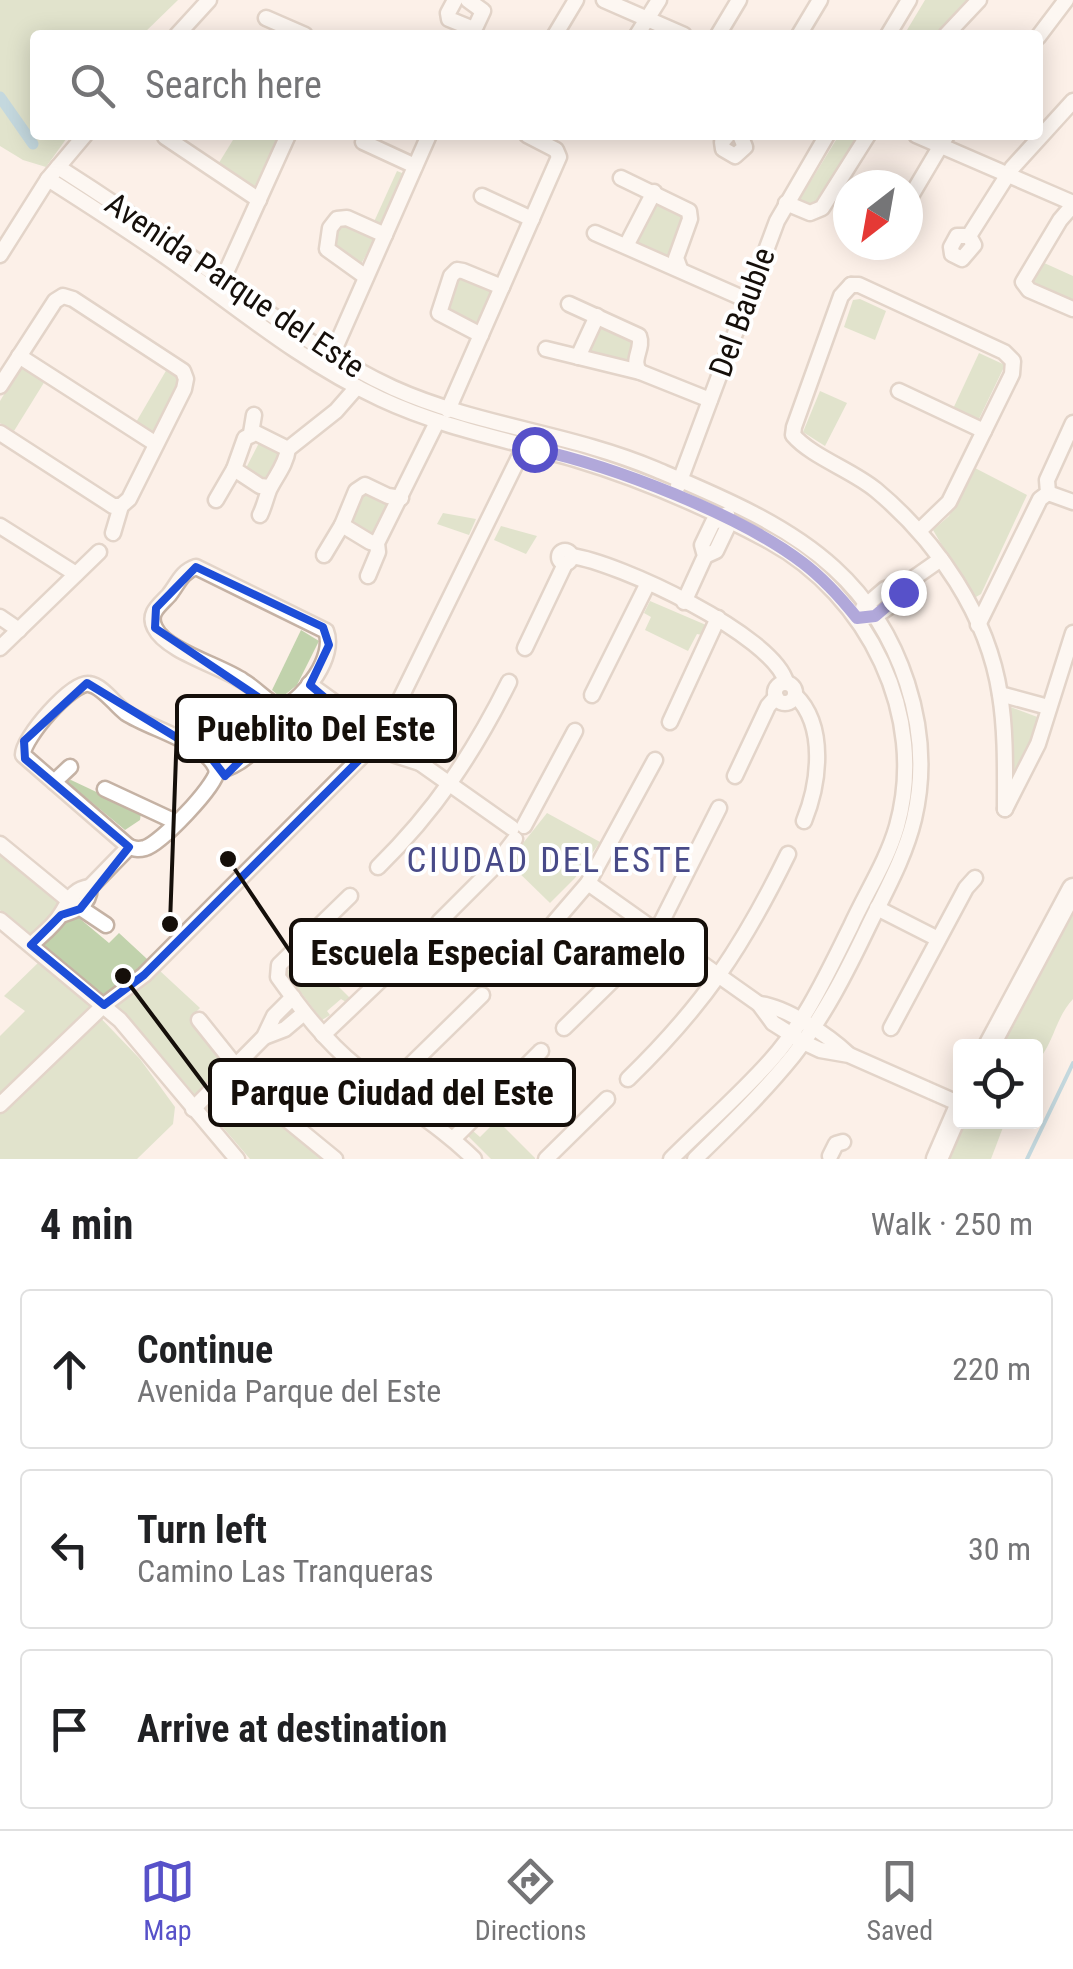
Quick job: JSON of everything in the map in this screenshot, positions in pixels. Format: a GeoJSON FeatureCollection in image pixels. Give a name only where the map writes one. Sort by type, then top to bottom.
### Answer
{"type":"FeatureCollection","features":[{"type":"Feature","properties":{"kind":"street"},"geometry":{"type":"LineString","coordinates":[[182,30],[209,0]]}},
{"type":"Feature","properties":{"kind":"street"},"geometry":{"type":"LineString","coordinates":[[455,0],[449,19],[471,28],[476,26],[483,10],[468,0]]}},
{"type":"Feature","properties":{"kind":"street"},"geometry":{"type":"LineString","coordinates":[[558,30],[576,0]]}},
{"type":"Feature","properties":{"kind":"street"},"geometry":{"type":"LineString","coordinates":[[604,0],[672,30]]}},
{"type":"Feature","properties":{"kind":"street"},"geometry":{"type":"LineString","coordinates":[[640,30],[658,0]]}},
{"type":"Feature","properties":{"kind":"street"},"geometry":{"type":"LineString","coordinates":[[721,30],[739,0]]}},
{"type":"Feature","properties":{"kind":"street"},"geometry":{"type":"LineString","coordinates":[[802,30],[820,0]]}},
{"type":"Feature","properties":{"kind":"street"},"geometry":{"type":"LineString","coordinates":[[891,30],[909,0]]}},
{"type":"Feature","properties":{"kind":"street"},"geometry":{"type":"LineString","coordinates":[[951,30],[978,0]]}},
{"type":"Feature","properties":{"kind":"street"},"geometry":{"type":"LineString","coordinates":[[1043,30],[1066,0]]}},
{"type":"Feature","properties":{"kind":"street"},"geometry":{"type":"LineString","coordinates":[[266,18],[294,30]]}},
{"type":"Feature","properties":{"kind":"street"},"geometry":{"type":"LineString","coordinates":[[1043,135],[1073,101]]}},
{"type":"Feature","properties":{"kind":"street"},"geometry":{"type":"LineString","coordinates":[[0,255],[53,173],[81,140]]}},
{"type":"Feature","properties":{"kind":"street"},"geometry":{"type":"LineString","coordinates":[[170,140],[259,200]]}},
{"type":"Feature","properties":{"kind":"street"},"geometry":{"type":"LineString","coordinates":[[223,279],[286,140]]}},
{"type":"Feature","properties":{"kind":"street"},"geometry":{"type":"LineString","coordinates":[[332,355],[427,140]]}},
{"type":"Feature","properties":{"kind":"street"},"geometry":{"type":"LineString","coordinates":[[448,410],[559,157],[556,150],[537,140]]}},
{"type":"Feature","properties":{"kind":"street"},"geometry":{"type":"LineString","coordinates":[[725,140],[722,146],[731,156],[743,150],[744,140]]}},
{"type":"Feature","properties":{"kind":"street","name":"Del Bauble"},"geometry":{"type":"LineString","coordinates":[[674,496],[786,203],[824,140]]}},
{"type":"Feature","properties":{"kind":"street"},"geometry":{"type":"LineString","coordinates":[[786,203],[806,212],[822,208],[865,140]]}},
{"type":"Feature","properties":{"kind":"street"},"geometry":{"type":"LineString","coordinates":[[923,176],[944,140],[1007,175],[1073,204],[1025,277],[1024,285],[1073,309]]}},
{"type":"Feature","properties":{"kind":"street"},"geometry":{"type":"LineString","coordinates":[[969,236],[1007,175],[1038,140]]}},
{"type":"Feature","properties":{"kind":"street"},"geometry":{"type":"LineString","coordinates":[[363,142],[416,166]]}},
{"type":"Feature","properties":{"kind":"street","name":"Avenida Parque del Este"},"geometry":{"type":"LineString","coordinates":[[53,173],[223,279],[332,355],[384,384],[448,410],[619,456],[680,480],[802,562],[832,588],[878,652],[896,701],[903,738],[904,792],[885,857],[821,986],[806,1025]]}},
{"type":"Feature","properties":{"kind":"street","name":"Avenida Parque del Este"},"geometry":{"type":"LineString","coordinates":[[53,173],[287,346],[358,387],[437,422],[599,467],[798,540],[833,566],[871,610],[892,646],[909,688],[917,728],[917,806],[909,837],[841,982],[806,1025],[767,1087],[695,1159]]}},
{"type":"Feature","properties":{"kind":"street"},"geometry":{"type":"LineString","coordinates":[[621,178],[689,211],[690,219],[676,258],[680,269]]}},
{"type":"Feature","properties":{"kind":"street"},"geometry":{"type":"LineString","coordinates":[[626,246],[654,192]]}},
{"type":"Feature","properties":{"kind":"street"},"geometry":{"type":"LineString","coordinates":[[482,196],[532,219]]}},
{"type":"Feature","properties":{"kind":"street"},"geometry":{"type":"LineString","coordinates":[[366,277],[327,249],[330,228],[334,221],[344,217],[385,235]]}},
{"type":"Feature","properties":{"kind":"street"},"geometry":{"type":"LineString","coordinates":[[596,233],[747,300]]}},
{"type":"Feature","properties":{"kind":"street"},"geometry":{"type":"LineString","coordinates":[[481,334],[439,313],[451,276],[460,270],[502,287]]}},
{"type":"Feature","properties":{"kind":"street"},"geometry":{"type":"LineString","coordinates":[[919,531],[949,502],[1012,374],[1013,361],[1004,352],[848,279],[794,435],[862,478],[919,531],[966,599],[1000,694],[1005,810],[1031,760],[1073,633]]}},
{"type":"Feature","properties":{"kind":"street"},"geometry":{"type":"LineString","coordinates":[[0,386],[55,301],[63,296],[180,368],[186,384],[129,499],[121,506],[113,533]]}},
{"type":"Feature","properties":{"kind":"street"},"geometry":{"type":"LineString","coordinates":[[569,304],[638,336],[641,342],[636,362],[640,372]]}},
{"type":"Feature","properties":{"kind":"street"},"geometry":{"type":"LineString","coordinates":[[578,356],[597,316]]}},
{"type":"Feature","properties":{"kind":"street"},"geometry":{"type":"LineString","coordinates":[[546,349],[640,372],[710,400]]}},
{"type":"Feature","properties":{"kind":"street"},"geometry":{"type":"LineString","coordinates":[[19,356],[156,444]]}},
{"type":"Feature","properties":{"kind":"street"},"geometry":{"type":"LineString","coordinates":[[260,515],[288,449],[358,387]]}},
{"type":"Feature","properties":{"kind":"street"},"geometry":{"type":"LineString","coordinates":[[899,391],[984,430]]}},
{"type":"Feature","properties":{"kind":"street"},"geometry":{"type":"LineString","coordinates":[[216,500],[250,433],[254,414]]}},
{"type":"Feature","properties":{"kind":"street"},"geometry":{"type":"LineString","coordinates":[[368,576],[378,552],[377,543],[437,422]]}},
{"type":"Feature","properties":{"kind":"street"},"geometry":{"type":"LineString","coordinates":[[1048,493],[1047,480],[1073,423]]}},
{"type":"Feature","properties":{"kind":"street"},"geometry":{"type":"LineString","coordinates":[[0,1105],[104,1004],[144,975],[377,742],[532,432]]}},
{"type":"Feature","properties":{"kind":"street"},"geometry":{"type":"LineString","coordinates":[[0,433],[109,504],[121,506]]}},
{"type":"Feature","properties":{"kind":"street"},"geometry":{"type":"LineString","coordinates":[[250,433],[288,449]]}},
{"type":"Feature","properties":{"kind":"street"},"geometry":{"type":"LineString","coordinates":[[234,469],[260,486],[269,487]]}},
{"type":"Feature","properties":{"kind":"street"},"geometry":{"type":"LineString","coordinates":[[324,556],[360,486],[401,498]]}},
{"type":"Feature","properties":{"kind":"street"},"geometry":{"type":"LineString","coordinates":[[1048,493],[1073,502]]}},
{"type":"Feature","properties":{"kind":"street"},"geometry":{"type":"LineString","coordinates":[[978,625],[1040,499],[1048,493]]}},
{"type":"Feature","properties":{"kind":"street"},"geometry":{"type":"LineString","coordinates":[[684,602],[704,556],[702,545],[711,525],[728,512]]}},
{"type":"Feature","properties":{"kind":"street"},"geometry":{"type":"LineString","coordinates":[[342,525],[377,543]]}},
{"type":"Feature","properties":{"kind":"street"},"geometry":{"type":"LineString","coordinates":[[0,526],[76,574]]}},
{"type":"Feature","properties":{"kind":"street"},"geometry":{"type":"LineString","coordinates":[[0,648],[99,552]]}},
{"type":"Feature","properties":{"kind":"street"},"geometry":{"type":"LineString","coordinates":[[857,618],[899,598],[910,580],[941,559]]}},
{"type":"Feature","properties":{"kind":"street"},"geometry":{"type":"LineString","coordinates":[[525,648],[568,560],[591,560],[718,618],[762,649],[778,666],[809,715],[817,756],[815,784],[804,820]]}},
{"type":"Feature","properties":{"kind":"street"},"geometry":{"type":"LineString","coordinates":[[217,772],[240,761],[273,729],[282,708],[309,684],[328,649],[329,635],[319,625],[204,570],[191,568],[156,608],[153,624],[158,633],[242,679],[274,706],[282,708]]}},
{"type":"Feature","properties":{"kind":"street"},"geometry":{"type":"LineString","coordinates":[[592,695],[647,585]]}},
{"type":"Feature","properties":{"kind":"street"},"geometry":{"type":"LineString","coordinates":[[966,599],[981,598],[995,588]]}},
{"type":"Feature","properties":{"kind":"street"},"geometry":{"type":"LineString","coordinates":[[0,618],[20,630]]}},
{"type":"Feature","properties":{"kind":"street"},"geometry":{"type":"LineString","coordinates":[[670,722],[718,618]]}},
{"type":"Feature","properties":{"kind":"street"},"geometry":{"type":"LineString","coordinates":[[378,867],[424,820],[476,748],[508,682]]}},
{"type":"Feature","properties":{"kind":"street"},"geometry":{"type":"LineString","coordinates":[[735,776],[776,697],[777,686],[786,682]]}},
{"type":"Feature","properties":{"kind":"street"},"geometry":{"type":"LineString","coordinates":[[87,684],[97,687],[134,718],[200,750],[212,760],[217,772],[214,784],[150,846],[142,849],[130,847],[54,782],[28,762],[22,750],[24,741],[74,688],[87,684]]}},
{"type":"Feature","properties":{"kind":"street"},"geometry":{"type":"LineString","coordinates":[[309,684],[352,715],[357,726],[377,742],[401,758],[420,763],[517,831]]}},
{"type":"Feature","properties":{"kind":"street"},"geometry":{"type":"LineString","coordinates":[[1000,694],[1048,708]]}},
{"type":"Feature","properties":{"kind":"street"},"geometry":{"type":"LineString","coordinates":[[776,697],[786,703],[795,696]]}},
{"type":"Feature","properties":{"kind":"street"},"geometry":{"type":"LineString","coordinates":[[352,715],[368,716],[387,728],[413,748],[420,763]]}},
{"type":"Feature","properties":{"kind":"street"},"geometry":{"type":"LineString","coordinates":[[439,922],[492,868],[576,731]]}},
{"type":"Feature","properties":{"kind":"street"},"geometry":{"type":"LineString","coordinates":[[505,972],[588,883],[654,760]]}},
{"type":"Feature","properties":{"kind":"street"},"geometry":{"type":"LineString","coordinates":[[54,782],[70,767]]}},
{"type":"Feature","properties":{"kind":"street"},"geometry":{"type":"LineString","coordinates":[[106,789],[176,822]]}},
{"type":"Feature","properties":{"kind":"street"},"geometry":{"type":"LineString","coordinates":[[564,1028],[655,930],[674,902],[719,808]]}},
{"type":"Feature","properties":{"kind":"street"},"geometry":{"type":"LineString","coordinates":[[0,844],[106,926]]}},
{"type":"Feature","properties":{"kind":"street"},"geometry":{"type":"LineString","coordinates":[[30,945],[74,904],[79,889],[90,887],[130,847]]}},
{"type":"Feature","properties":{"kind":"street"},"geometry":{"type":"LineString","coordinates":[[628,1078],[684,1023],[720,976],[746,937],[788,854]]}},
{"type":"Feature","properties":{"kind":"street"},"geometry":{"type":"LineString","coordinates":[[890,1028],[966,888],[976,878]]}},
{"type":"Feature","properties":{"kind":"street"},"geometry":{"type":"LineString","coordinates":[[588,883],[759,1004],[773,1023],[820,1050],[849,1055]]}},
{"type":"Feature","properties":{"kind":"street"},"geometry":{"type":"LineString","coordinates":[[993,1039],[1073,889]]}},
{"type":"Feature","properties":{"kind":"street"},"geometry":{"type":"LineString","coordinates":[[350,896],[277,970],[292,997],[324,1036],[474,1159]]}},
{"type":"Feature","properties":{"kind":"street"},"geometry":{"type":"LineString","coordinates":[[877,908],[938,939]]}},
{"type":"Feature","properties":{"kind":"street"},"geometry":{"type":"LineString","coordinates":[[0,920],[104,1004],[148,1050],[237,1159]]}},
{"type":"Feature","properties":{"kind":"street"},"geometry":{"type":"LineString","coordinates":[[324,1036],[412,950]]}},
{"type":"Feature","properties":{"kind":"street"},"geometry":{"type":"LineString","coordinates":[[386,1089],[482,995]]}},
{"type":"Feature","properties":{"kind":"street"},"geometry":{"type":"LineString","coordinates":[[193,1109],[264,1037],[274,1016],[292,997]]}},
{"type":"Feature","properties":{"kind":"street"},"geometry":{"type":"LineString","coordinates":[[759,1004],[780,1009],[849,1055],[953,1102]]}},
{"type":"Feature","properties":{"kind":"street"},"geometry":{"type":"LineString","coordinates":[[264,1037],[285,1029],[304,1012]]}},
{"type":"Feature","properties":{"kind":"street"},"geometry":{"type":"LineString","coordinates":[[200,1020],[274,1112],[335,1159]]}},
{"type":"Feature","properties":{"kind":"street","name":"Avenida Parque del Este"},"geometry":{"type":"LineString","coordinates":[[671,1159],[797,1038]]}},
{"type":"Feature","properties":{"kind":"street"},"geometry":{"type":"LineString","coordinates":[[453,1138],[541,1051]]}},
{"type":"Feature","properties":{"kind":"street"},"geometry":{"type":"LineString","coordinates":[[546,1159],[607,1099]]}},
{"type":"Feature","properties":{"kind":"street"},"geometry":{"type":"LineString","coordinates":[[937,1159],[953,1121]]}},
{"type":"Feature","properties":{"kind":"street"},"geometry":{"type":"LineString","coordinates":[[827,1158],[836,1144],[843,1142]]}},
{"type":"Feature","properties":{"kind":"highlighted area"},"geometry":{"type":"Polygon","coordinates":[[[196,567],[323,627],[329,645],[310,685],[377,742],[144,975],[104,1005],[31,945],[61,915],[80,909],[129,847],[25,759],[24,741],[87,683],[212,759],[225,776],[285,715],[155,628],[156,608],[196,567]]]}},
{"type":"Feature","properties":{"kind":"green space"},"geometry":{"type":"Polygon","coordinates":[[[0,0],[178,0],[147,30],[30,30],[30,140],[65,140],[46,167],[23,160],[0,146],[0,0]]]}},
{"type":"Feature","properties":{"kind":"green space"},"geometry":{"type":"Polygon","coordinates":[[[925,0],[967,0],[940,30],[907,30],[925,0]]]}},
{"type":"Feature","properties":{"kind":"green space"},"geometry":{"type":"Polygon","coordinates":[[[233,140],[277,140],[253,190],[217,166],[233,140]]]}},
{"type":"Feature","properties":{"kind":"green space"},"geometry":{"type":"Polygon","coordinates":[[[836,140],[860,140],[840,170],[833,170],[833,182],[818,205],[811,208],[798,202],[836,140]]]}},
{"type":"Feature","properties":{"kind":"green space"},"geometry":{"type":"Polygon","coordinates":[[[397,171],[407,175],[383,229],[373,224],[397,171]]]}},
{"type":"Feature","properties":{"kind":"green space"},"geometry":{"type":"Polygon","coordinates":[[[63,177],[158,237],[319,354],[514,435],[473,427],[396,397],[296,343],[201,280],[61,180],[63,177]]]}},
{"type":"Feature","properties":{"kind":"green space"},"geometry":{"type":"Polygon","coordinates":[[[654,201],[687,216],[673,256],[667,258],[636,245],[634,239],[654,201]]]}},
{"type":"Feature","properties":{"kind":"green space"},"geometry":{"type":"Polygon","coordinates":[[[342,220],[374,235],[361,264],[334,247],[337,224],[342,220]]]}},
{"type":"Feature","properties":{"kind":"green space"},"geometry":{"type":"Polygon","coordinates":[[[1042,262],[1073,276],[1073,303],[1029,282],[1042,262]]]}},
{"type":"Feature","properties":{"kind":"green space"},"geometry":{"type":"Polygon","coordinates":[[[458,277],[493,292],[478,327],[447,313],[444,303],[458,277]]]}},
{"type":"Feature","properties":{"kind":"green space"},"geometry":{"type":"Polygon","coordinates":[[[860,299],[886,311],[875,340],[844,327],[853,300],[860,299]]]}},
{"type":"Feature","properties":{"kind":"green space"},"geometry":{"type":"Polygon","coordinates":[[[598,327],[636,343],[629,364],[586,352],[598,327]]]}},
{"type":"Feature","properties":{"kind":"green space"},"geometry":{"type":"Polygon","coordinates":[[[979,353],[1005,365],[977,423],[952,411],[979,353]]]}},
{"type":"Feature","properties":{"kind":"green space"},"geometry":{"type":"Polygon","coordinates":[[[21,366],[45,381],[14,431],[0,423],[0,401],[21,366]]]}},
{"type":"Feature","properties":{"kind":"green space"},"geometry":{"type":"Polygon","coordinates":[[[167,369],[180,375],[183,383],[151,435],[135,424],[167,369]]]}},
{"type":"Feature","properties":{"kind":"green space"},"geometry":{"type":"Polygon","coordinates":[[[820,391],[847,403],[825,446],[803,432],[820,391]]]}},
{"type":"Feature","properties":{"kind":"green space"},"geometry":{"type":"Polygon","coordinates":[[[260,441],[281,451],[265,481],[245,470],[260,441]]]}},
{"type":"Feature","properties":{"kind":"green space"},"geometry":{"type":"Polygon","coordinates":[[[975,468],[1027,495],[981,594],[976,597],[971,595],[933,530],[949,516],[975,468]]]}},
{"type":"Feature","properties":{"kind":"green space"},"geometry":{"type":"Polygon","coordinates":[[[366,493],[393,502],[377,537],[349,524],[366,493]]]}},
{"type":"Feature","properties":{"kind":"green space"},"geometry":{"type":"Polygon","coordinates":[[[443,513],[476,519],[469,535],[437,524],[443,513]]]}},
{"type":"Feature","properties":{"kind":"green space"},"geometry":{"type":"Polygon","coordinates":[[[501,526],[537,536],[526,554],[494,540],[501,526]]]}},
{"type":"Feature","properties":{"kind":"green space"},"geometry":{"type":"Polygon","coordinates":[[[650,601],[706,625],[688,651],[645,630],[651,617],[644,613],[650,601]]]}},
{"type":"Feature","properties":{"kind":"green space"},"geometry":{"type":"Polygon","coordinates":[[[872,622],[908,704],[914,737],[910,799],[903,829],[879,890],[809,1024],[804,1021],[894,848],[908,755],[869,625],[872,622]]]}},
{"type":"Feature","properties":{"kind":"green space"},"geometry":{"type":"Polygon","coordinates":[[[301,630],[319,641],[297,685],[281,698],[272,690],[301,630]]]}},
{"type":"Feature","properties":{"kind":"green space"},"geometry":{"type":"Polygon","coordinates":[[[1005,705],[1040,718],[1013,782],[1005,705]]]}},
{"type":"Feature","properties":{"kind":"green space"},"geometry":{"type":"Polygon","coordinates":[[[66,781],[141,813],[140,820],[125,830],[66,781]]]}},
{"type":"Feature","properties":{"kind":"green space"},"geometry":{"type":"Polygon","coordinates":[[[547,813],[600,842],[575,878],[550,903],[508,862],[547,813]]]}},
{"type":"Feature","properties":{"kind":"green space"},"geometry":{"type":"Polygon","coordinates":[[[0,852],[109,943],[119,933],[200,1008],[190,1018],[240,1081],[329,1159],[250,1159],[125,1013],[0,910],[0,852]]]}},
{"type":"Feature","properties":{"kind":"green space"},"geometry":{"type":"Polygon","coordinates":[[[1073,903],[1073,999],[1043,1053],[1043,1039],[1003,1039],[1073,903]]]}},
{"type":"Feature","properties":{"kind":"green space"},"geometry":{"type":"Polygon","coordinates":[[[305,953],[350,998],[346,1002],[341,999],[322,1020],[286,973],[290,968],[294,973],[303,964],[299,958],[305,953]]]}},
{"type":"Feature","properties":{"kind":"green space"},"geometry":{"type":"Polygon","coordinates":[[[40,961],[86,996],[93,1010],[140,1059],[175,1107],[173,1124],[137,1159],[0,1159],[0,1036],[25,1011],[4,996],[40,961]]]}},
{"type":"Feature","properties":{"kind":"green space"},"geometry":{"type":"Polygon","coordinates":[[[491,1114],[535,1159],[491,1159],[468,1136],[473,1131],[480,1137],[491,1126],[486,1119],[491,1114]]]}},
{"type":"Feature","properties":{"kind":"green space"},"geometry":{"type":"Polygon","coordinates":[[[962,1129],[1002,1129],[991,1159],[948,1159],[962,1129]]]}},
{"type":"Feature","properties":{"kind":"waterway"},"geometry":{"type":"LineString","coordinates":[[0,97],[30,140]]}},
{"type":"Feature","properties":{"kind":"waterway"},"geometry":{"type":"LineString","coordinates":[[30,140],[33,144]]}},
{"type":"Feature","properties":{"kind":"waterway"},"geometry":{"type":"LineString","coordinates":[[1027,1159],[1073,1063]]}},
{"type":"Feature","properties":{"kind":"place","name":"Escuela Especial Caramelo"},"geometry":{"type":"Point","coordinates":[228,859]}},
{"type":"Feature","properties":{"kind":"place","name":"Pueblito Del Este"},"geometry":{"type":"Point","coordinates":[170,924]}},
{"type":"Feature","properties":{"kind":"place","name":"Parque Ciudad del Este"},"geometry":{"type":"Point","coordinates":[123,976]}},
{"type":"Feature","properties":{"kind":"district","name":"CIUDAD DEL ESTE"},"geometry":{"type":"Point","coordinates":[550,860]}},
{"type":"Feature","properties":{"kind":"route"},"geometry":{"type":"LineString","coordinates":[[534,449],[649,486],[770,541],[818,575],[857,618],[875,616],[903,592]]}}]}
